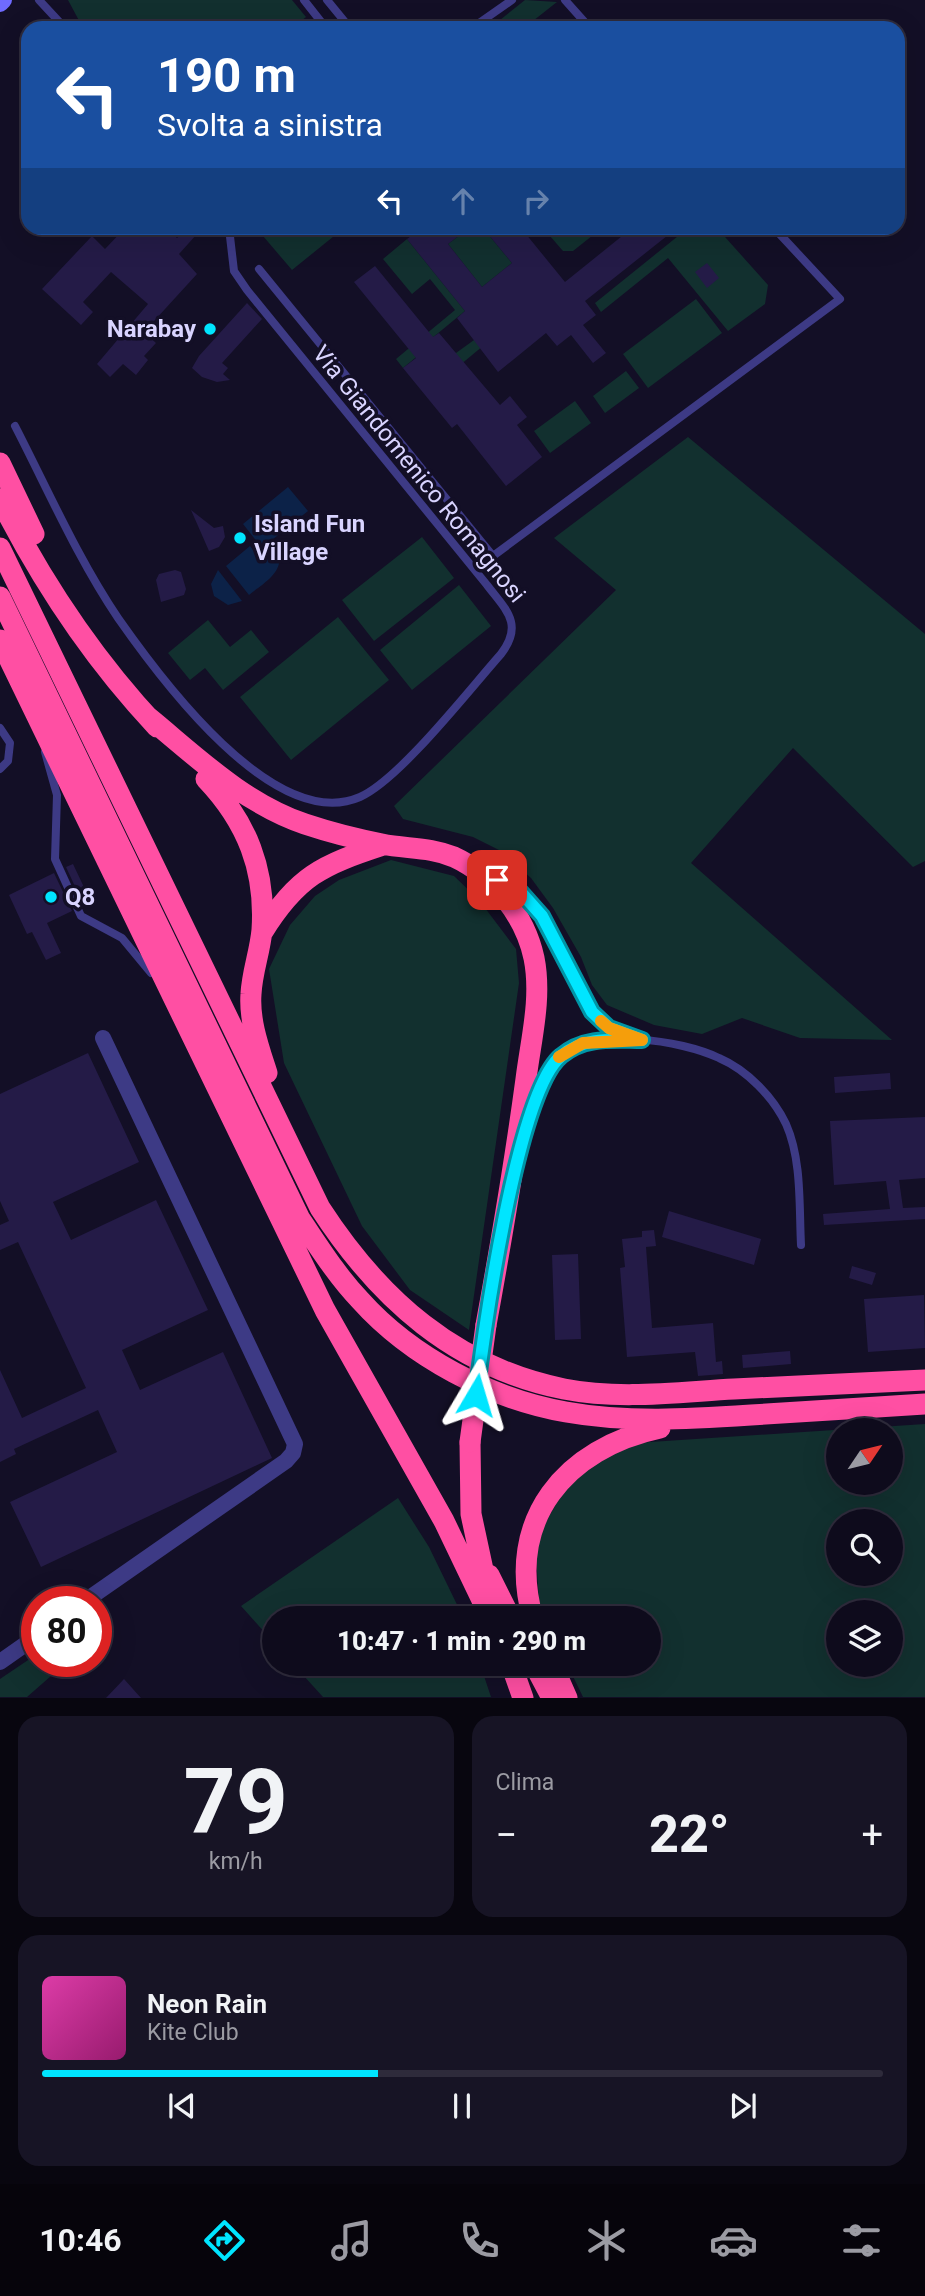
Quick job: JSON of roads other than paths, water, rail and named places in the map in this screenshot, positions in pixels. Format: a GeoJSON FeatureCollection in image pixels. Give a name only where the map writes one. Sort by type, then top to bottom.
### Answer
{"type":"FeatureCollection","features":[{"type":"Feature","properties":{"kind":"highway"},"geometry":{"type":"LineString","coordinates":[[0,463],[80,635]]}},
{"type":"Feature","properties":{"kind":"highway"},"geometry":{"type":"LineString","coordinates":[[0,499],[80,635],[106,670],[225,798],[243,826],[256,857],[262,933],[250,997],[256,1037],[287,1139]]}},
{"type":"Feature","properties":{"kind":"highway"},"geometry":{"type":"LineString","coordinates":[[0,548],[320,1208],[347,1249],[377,1285],[420,1323],[449,1342],[510,1372],[565,1389],[639,1394],[919,1379]]}},
{"type":"Feature","properties":{"kind":"highway"},"geometry":{"type":"LineString","coordinates":[[0,597],[300,1219],[360,1301],[406,1342],[447,1368],[500,1393],[563,1412],[637,1420],[925,1404]]}},
{"type":"Feature","properties":{"kind":"highway"},"geometry":{"type":"LineString","coordinates":[[0,640],[326,1310],[444,1521],[486,1606]]}},
{"type":"Feature","properties":{"kind":"highway"},"geometry":{"type":"LineString","coordinates":[[148,717],[233,787],[266,808],[305,824],[383,845],[419,846],[454,857],[476,870],[506,898],[523,927],[534,957],[538,992],[511,1190],[485,1325],[470,1442],[468,1488],[490,1606]]}},
{"type":"Feature","properties":{"kind":"highway"},"geometry":{"type":"LineString","coordinates":[[262,933],[290,893],[309,876],[333,862],[383,845]]}},
{"type":"Feature","properties":{"kind":"highway"},"geometry":{"type":"LineString","coordinates":[[531,1606],[528,1550],[541,1510],[569,1471],[588,1455],[628,1435],[714,1417]]}},
{"type":"Feature","properties":{"kind":"highway"},"geometry":{"type":"LineString","coordinates":[[480,1558],[504,1606]]}},
{"type":"Feature","properties":{"kind":"highway"},"geometry":{"type":"LineString","coordinates":[[515,1676],[523,1698]]}},
{"type":"Feature","properties":{"kind":"highway"},"geometry":{"type":"LineString","coordinates":[[540,1676],[552,1698]]}},
{"type":"Feature","properties":{"kind":"highway"},"geometry":{"type":"LineString","coordinates":[[557,1676],[567,1698]]}},
{"type":"Feature","properties":{"kind":"street"},"geometry":{"type":"LineString","coordinates":[[103,1038],[295,1444],[293,1453],[286,1461],[107,1586]]}},
{"type":"Feature","properties":{"kind":"street"},"geometry":{"type":"LineString","coordinates":[[0,1662],[21,1647]]}},
{"type":"Feature","properties":{"kind":"lane"},"geometry":{"type":"LineString","coordinates":[[39,0],[58,21]]}},
{"type":"Feature","properties":{"kind":"lane"},"geometry":{"type":"LineString","coordinates":[[303,0],[320,21]]}},
{"type":"Feature","properties":{"kind":"lane"},"geometry":{"type":"LineString","coordinates":[[327,0],[344,21]]}},
{"type":"Feature","properties":{"kind":"lane"},"geometry":{"type":"LineString","coordinates":[[482,21],[512,0]]}},
{"type":"Feature","properties":{"kind":"lane"},"geometry":{"type":"LineString","coordinates":[[565,0],[584,21]]}},
{"type":"Feature","properties":{"kind":"lane","name":"Via Giandomenico Romagnosi"},"geometry":{"type":"LineString","coordinates":[[15,426],[117,617],[208,730],[257,773],[289,791],[318,802],[340,803],[380,786],[501,654],[512,640],[513,625],[487,585],[247,290],[234,271],[230,235]]}},
{"type":"Feature","properties":{"kind":"lane"},"geometry":{"type":"LineString","coordinates":[[259,269],[493,556],[840,299],[781,235]]}},
{"type":"Feature","properties":{"kind":"lane"},"geometry":{"type":"LineString","coordinates":[[29,699],[57,795],[55,859],[81,916],[122,938],[138,953],[183,1017]]}},
{"type":"Feature","properties":{"kind":"lane"},"geometry":{"type":"LineString","coordinates":[[0,728],[10,743],[8,761],[0,769]]}},
{"type":"Feature","properties":{"kind":"lane"},"geometry":{"type":"LineString","coordinates":[[476,870],[518,889],[542,916],[557,938],[577,988],[592,1012],[609,1028],[642,1040],[686,1047],[720,1058],[750,1078],[769,1098],[786,1125],[794,1152],[801,1245]]}},
{"type":"Feature","properties":{"kind":"lane"},"geometry":{"type":"LineString","coordinates":[[511,1190],[536,1096],[546,1072],[561,1056],[583,1043],[642,1040]]}},
{"type":"Feature","properties":{"kind":"water"},"geometry":{"type":"Polygon","coordinates":[[[288,487],[308,511],[262,548],[243,524],[288,487]]]}},
{"type":"Feature","properties":{"kind":"water"},"geometry":{"type":"Polygon","coordinates":[[[250,546],[261,560],[277,548],[279,563],[273,575],[249,595],[226,566],[250,546]]]}},
{"type":"Feature","properties":{"kind":"water"},"geometry":{"type":"Polygon","coordinates":[[[218,570],[242,601],[228,605],[214,596],[211,584],[218,570]]]}},
{"type":"Feature","properties":{"kind":"place","name":"Narabay"},"geometry":{"type":"Point","coordinates":[210,329]}},
{"type":"Feature","properties":{"kind":"place","name":"Island Fun Village"},"geometry":{"type":"Point","coordinates":[240,538]}},
{"type":"Feature","properties":{"kind":"place","name":"Q8"},"geometry":{"type":"Point","coordinates":[51,897]}}]}
